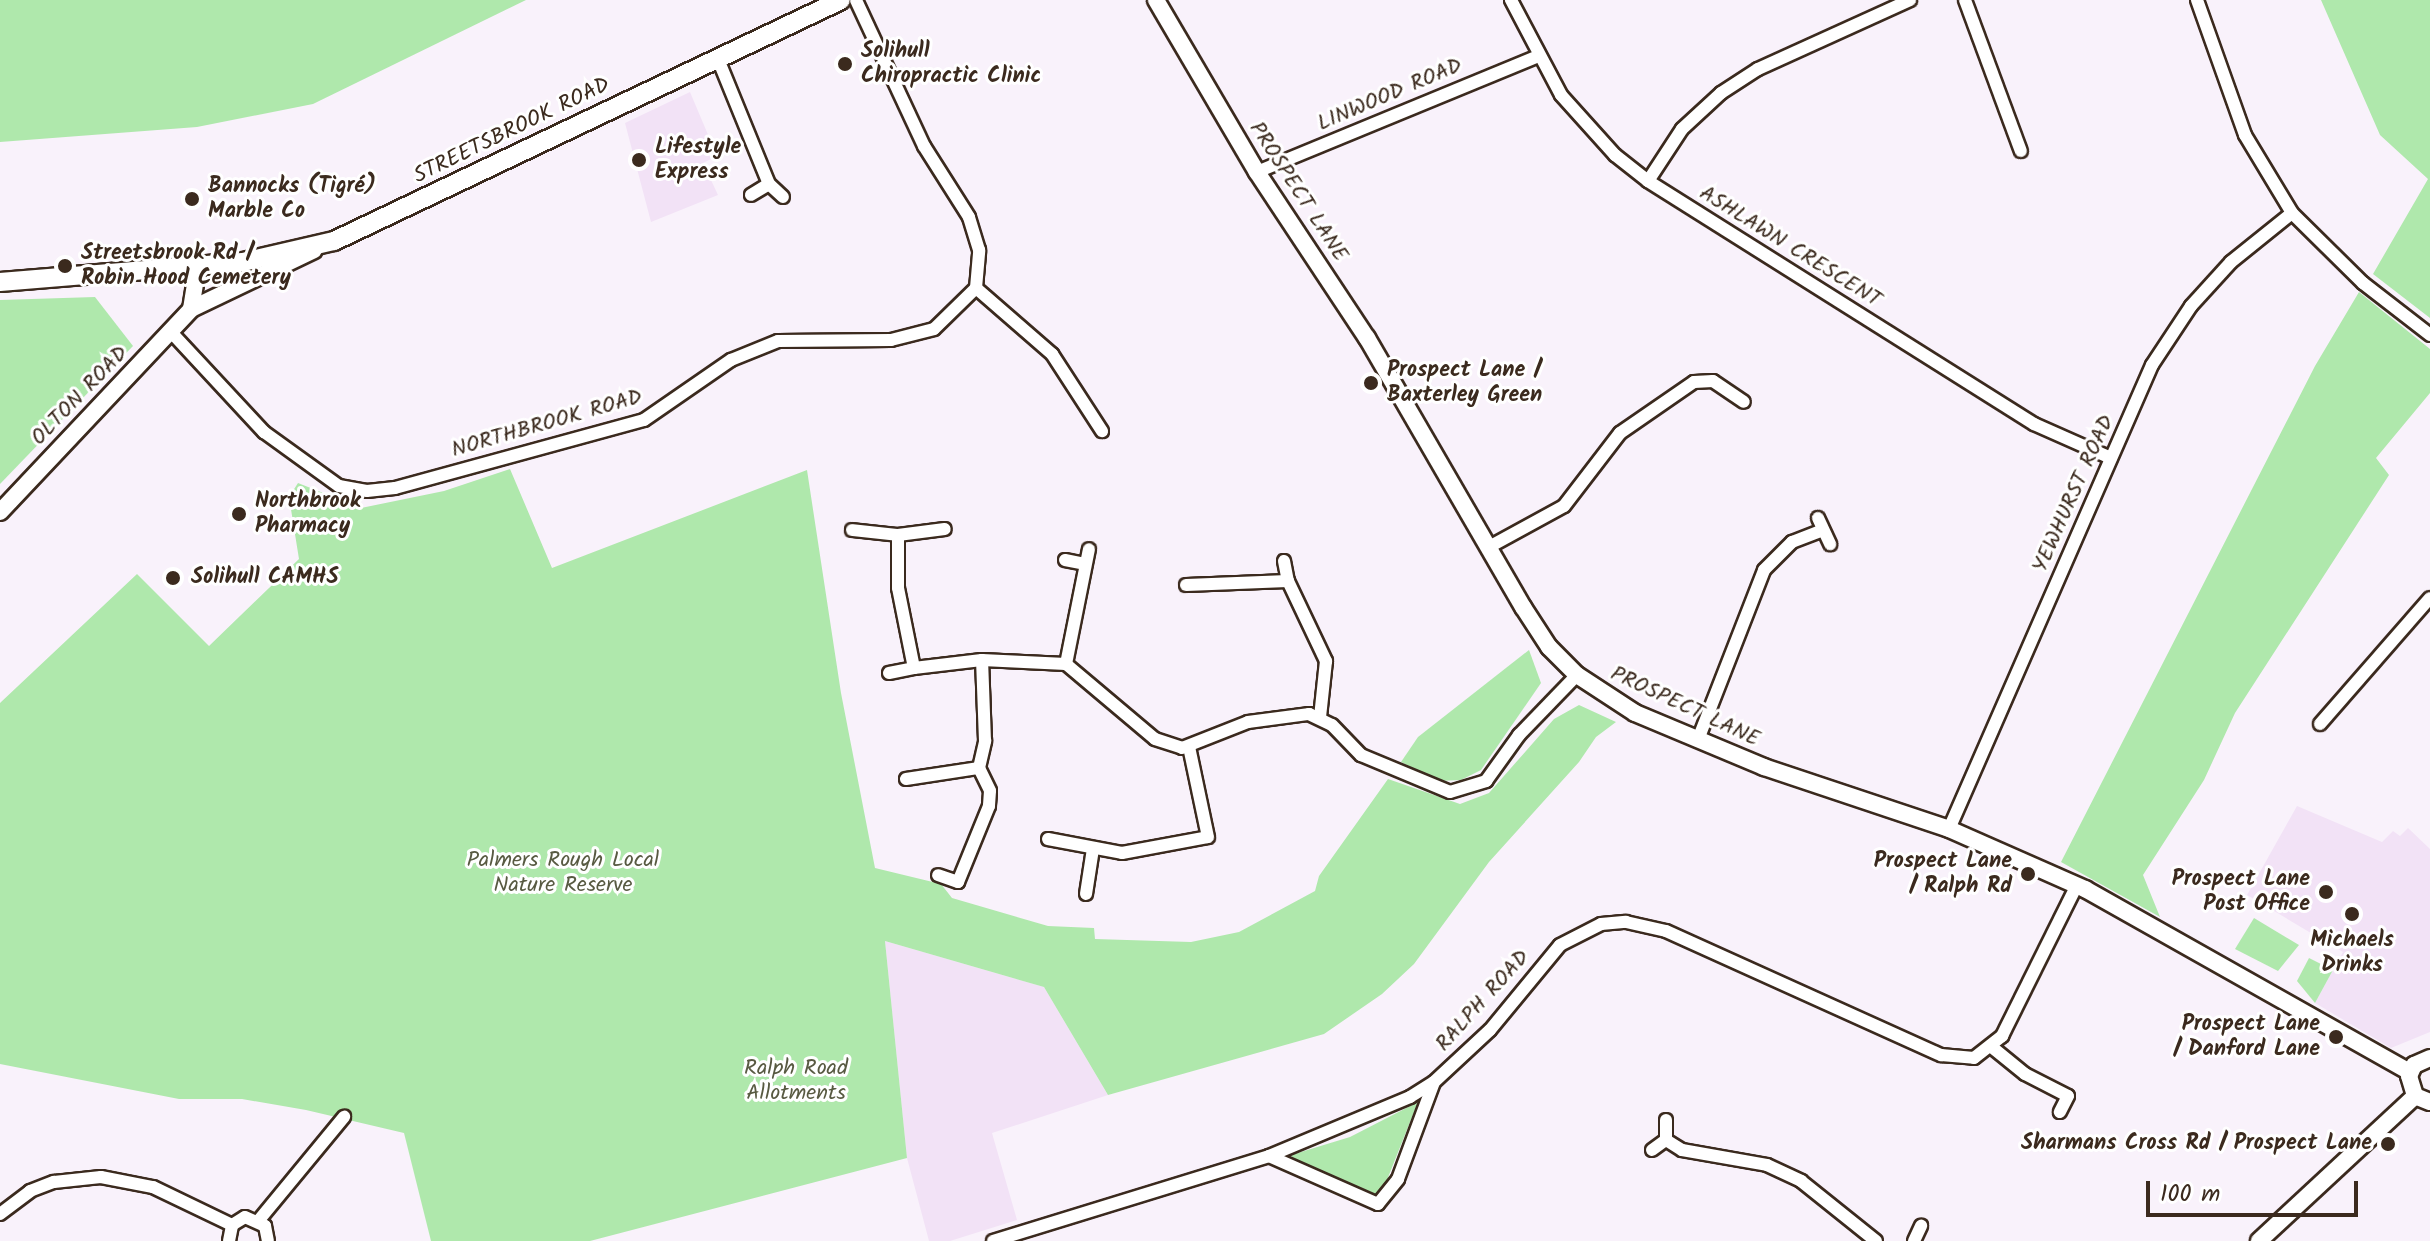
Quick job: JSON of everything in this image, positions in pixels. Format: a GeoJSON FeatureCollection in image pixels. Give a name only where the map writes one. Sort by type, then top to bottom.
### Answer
{"type":"FeatureCollection","features":[{"type":"Feature","properties":{"kind":"main road","name":"STREETSBROOK ROAD"},"geometry":{"type":"LineString","coordinates":[[0,282],[198,266],[334,241],[841,0]]}},
{"type":"Feature","properties":{"kind":"street"},"geometry":{"type":"LineString","coordinates":[[856,0],[924,146],[969,217],[979,250],[976,288],[1060,363],[1102,431]]}},
{"type":"Feature","properties":{"kind":"street","name":"PROSPECT LANE"},"geometry":{"type":"LineString","coordinates":[[1156,0],[1257,172],[1367,338],[1549,647],[1577,675],[1604,698],[1764,767],[1949,829],[2077,885],[2410,1072]]}},
{"type":"Feature","properties":{"kind":"street","name":"ASHLAWN CRESCENT"},"geometry":{"type":"LineString","coordinates":[[1511,0],[1538,56],[1586,124],[1648,181],[2034,424],[2111,458]]}},
{"type":"Feature","properties":{"kind":"street"},"geometry":{"type":"LineString","coordinates":[[1648,181],[1682,129],[1731,86],[1910,0]]}},
{"type":"Feature","properties":{"kind":"street"},"geometry":{"type":"LineString","coordinates":[[1965,0],[2021,151]]}},
{"type":"Feature","properties":{"kind":"street"},"geometry":{"type":"LineString","coordinates":[[2197,0],[2245,135],[2292,213],[2363,283],[2430,335]]}},
{"type":"Feature","properties":{"kind":"street","name":"LINWOOD ROAD"},"geometry":{"type":"LineString","coordinates":[[1257,172],[1538,56]]}},
{"type":"Feature","properties":{"kind":"street"},"geometry":{"type":"LineString","coordinates":[[718,59],[769,184],[783,197]]}},
{"type":"Feature","properties":{"kind":"street"},"geometry":{"type":"LineString","coordinates":[[751,195],[769,184]]}},
{"type":"Feature","properties":{"kind":"street","name":"YEWHURST ROAD"},"geometry":{"type":"LineString","coordinates":[[1949,829],[2152,365],[2191,306],[2231,262],[2292,213]]}},
{"type":"Feature","properties":{"kind":"street","name":"OLTON ROAD"},"geometry":{"type":"LineString","coordinates":[[0,512],[191,309],[334,241]]}},
{"type":"Feature","properties":{"kind":"street"},"geometry":{"type":"LineString","coordinates":[[191,309],[198,266]]}},
{"type":"Feature","properties":{"kind":"street","name":"NORTHBROOK ROAD"},"geometry":{"type":"LineString","coordinates":[[171,332],[264,432],[339,486],[367,491],[644,420],[731,360],[778,341],[891,340],[925,334],[946,322],[976,288]]}},
{"type":"Feature","properties":{"kind":"street"},"geometry":{"type":"LineString","coordinates":[[1489,547],[1564,506],[1620,433],[1694,382],[1713,381],[1744,402]]}},
{"type":"Feature","properties":{"kind":"street"},"geometry":{"type":"LineString","coordinates":[[1699,737],[1764,570],[1792,542],[1821,524],[1830,544]]}},
{"type":"Feature","properties":{"kind":"street"},"geometry":{"type":"LineString","coordinates":[[852,530],[898,535],[945,529]]}},
{"type":"Feature","properties":{"kind":"street"},"geometry":{"type":"LineString","coordinates":[[898,535],[898,588],[914,668]]}},
{"type":"Feature","properties":{"kind":"street"},"geometry":{"type":"LineString","coordinates":[[1066,664],[1089,549]]}},
{"type":"Feature","properties":{"kind":"street"},"geometry":{"type":"LineString","coordinates":[[1065,560],[1085,564]]}},
{"type":"Feature","properties":{"kind":"street"},"geometry":{"type":"LineString","coordinates":[[1284,561],[1288,581],[1326,661],[1320,717]]}},
{"type":"Feature","properties":{"kind":"street"},"geometry":{"type":"LineString","coordinates":[[1186,585],[1288,581]]}},
{"type":"Feature","properties":{"kind":"street"},"geometry":{"type":"LineString","coordinates":[[2320,724],[2430,598]]}},
{"type":"Feature","properties":{"kind":"street"},"geometry":{"type":"LineString","coordinates":[[953,896],[989,806],[990,791],[979,768],[985,741],[982,660]]}},
{"type":"Feature","properties":{"kind":"street"},"geometry":{"type":"LineString","coordinates":[[889,673],[982,660],[1066,664],[1155,739],[1189,747],[1248,722],[1320,717],[1361,755],[1450,792],[1486,781],[1519,735],[1577,675]]}},
{"type":"Feature","properties":{"kind":"street"},"geometry":{"type":"LineString","coordinates":[[1048,839],[1122,853],[1208,837],[1189,747]]}},
{"type":"Feature","properties":{"kind":"street"},"geometry":{"type":"LineString","coordinates":[[906,779],[979,768]]}},
{"type":"Feature","properties":{"kind":"street"},"geometry":{"type":"LineString","coordinates":[[1086,894],[1093,849]]}},
{"type":"Feature","properties":{"kind":"street"},"geometry":{"type":"LineString","coordinates":[[938,875],[958,882]]}},
{"type":"Feature","properties":{"kind":"street"},"geometry":{"type":"LineString","coordinates":[[2060,1112],[2068,1096],[2025,1074],[1993,1048],[2030,986],[2077,885]]}},
{"type":"Feature","properties":{"kind":"street","name":"RALPH ROAD"},"geometry":{"type":"LineString","coordinates":[[993,1241],[1269,1156],[1371,1116],[1434,1082],[1490,1030],[1560,945],[1591,926],[1615,922],[1666,931],[1951,1059],[1974,1058],[1993,1048]]}},
{"type":"Feature","properties":{"kind":"street"},"geometry":{"type":"LineString","coordinates":[[2259,1241],[2423,1099],[2410,1072],[2430,1058]]}},
{"type":"Feature","properties":{"kind":"street"},"geometry":{"type":"LineString","coordinates":[[1269,1156],[1378,1204],[1398,1179],[1434,1082]]}},
{"type":"Feature","properties":{"kind":"street"},"geometry":{"type":"LineString","coordinates":[[259,1220],[344,1117]]}},
{"type":"Feature","properties":{"kind":"street"},"geometry":{"type":"LineString","coordinates":[[1666,1120],[1666,1140]]}},
{"type":"Feature","properties":{"kind":"street"},"geometry":{"type":"LineString","coordinates":[[1652,1150],[1666,1140]]}},
{"type":"Feature","properties":{"kind":"street"},"geometry":{"type":"LineString","coordinates":[[1666,1140],[1682,1150],[1778,1170],[1801,1181],[1876,1241]]}},
{"type":"Feature","properties":{"kind":"street"},"geometry":{"type":"LineString","coordinates":[[0,1214],[30,1191],[54,1182],[113,1178],[181,1197],[232,1225]]}},
{"type":"Feature","properties":{"kind":"street"},"geometry":{"type":"LineString","coordinates":[[229,1241],[232,1225],[245,1217],[259,1220]]}},
{"type":"Feature","properties":{"kind":"street"},"geometry":{"type":"LineString","coordinates":[[259,1220],[268,1241]]}},
{"type":"Feature","properties":{"kind":"street"},"geometry":{"type":"LineString","coordinates":[[1914,1241],[1921,1226]]}},
{"type":"Feature","properties":{"kind":"shaded area"},"geometry":{"type":"Polygon","coordinates":[[[690,92],[717,156],[703,163],[718,195],[651,222],[625,123],[690,92]]]}},
{"type":"Feature","properties":{"kind":"shaded area"},"geometry":{"type":"Polygon","coordinates":[[[2297,806],[2382,842],[2393,831],[2400,836],[2408,828],[2430,849],[2430,1032],[2391,1048],[2315,1003],[2343,952],[2247,895],[2297,806]]]}},
{"type":"Feature","properties":{"kind":"shaded area"},"geometry":{"type":"Polygon","coordinates":[[[885,941],[1044,987],[1108,1095],[992,1133],[1017,1220],[950,1241],[929,1241],[907,1158],[885,941]]]}},
{"type":"Feature","properties":{"kind":"green space"},"geometry":{"type":"Polygon","coordinates":[[[0,0],[526,0],[313,104],[197,127],[0,142],[0,0]]]}},
{"type":"Feature","properties":{"kind":"green space"},"geometry":{"type":"Polygon","coordinates":[[[2321,0],[2430,0],[2430,318],[2373,274],[2428,179],[2380,135],[2321,0]]]}},
{"type":"Feature","properties":{"kind":"green space"},"geometry":{"type":"Polygon","coordinates":[[[2359,292],[2430,349],[2430,393],[2376,458],[2389,475],[2235,713],[2204,780],[2143,875],[2160,917],[2061,862],[2315,366],[2359,292]]]}},
{"type":"Feature","properties":{"kind":"green space"},"geometry":{"type":"Polygon","coordinates":[[[95,297],[133,346],[0,484],[0,300],[95,297]]]}},
{"type":"Feature","properties":{"kind":"green space","name":"Palmers Rough Local Nature Reserve"},"geometry":{"type":"Polygon","coordinates":[[[510,469],[552,568],[807,470],[841,693],[875,868],[941,884],[952,898],[1048,926],[1094,928],[1095,939],[1191,942],[1239,932],[1315,891],[1319,876],[1388,779],[1460,804],[1489,793],[1554,719],[1579,705],[1616,722],[1596,737],[1579,762],[1489,862],[1414,964],[1382,994],[1324,1034],[1108,1095],[1044,987],[885,941],[907,1158],[590,1241],[431,1241],[404,1133],[242,1099],[179,1099],[0,1064],[0,703],[137,574],[209,646],[299,559],[289,497],[298,483],[361,508],[444,491],[510,469]]]}},
{"type":"Feature","properties":{"kind":"green space"},"geometry":{"type":"Polygon","coordinates":[[[1529,650],[1541,683],[1481,770],[1461,780],[1438,781],[1401,762],[1418,737],[1529,650]]]}},
{"type":"Feature","properties":{"kind":"green space"},"geometry":{"type":"Polygon","coordinates":[[[2254,918],[2299,945],[2278,971],[2235,949],[2254,918]]]}},
{"type":"Feature","properties":{"kind":"green space"},"geometry":{"type":"Polygon","coordinates":[[[2309,958],[2333,970],[2315,1003],[2297,981],[2309,958]]]}},
{"type":"Feature","properties":{"kind":"green space"},"geometry":{"type":"Polygon","coordinates":[[[1418,1102],[1383,1190],[1373,1195],[1295,1164],[1291,1155],[1350,1137],[1418,1102]]]}},
{"type":"Feature","properties":{"kind":"place","name":"Solihull Chiropractic Clinic"},"geometry":{"type":"Point","coordinates":[845,64]}},
{"type":"Feature","properties":{"kind":"place","name":"Lifestyle Express"},"geometry":{"type":"Point","coordinates":[639,160]}},
{"type":"Feature","properties":{"kind":"place","name":"Bannocks (Tigré) Marble Co"},"geometry":{"type":"Point","coordinates":[192,199]}},
{"type":"Feature","properties":{"kind":"place","name":"Streetsbrook Rd / Robin Hood Cemetery"},"geometry":{"type":"Point","coordinates":[65,266]}},
{"type":"Feature","properties":{"kind":"place","name":"Prospect Lane / Baxterley Green"},"geometry":{"type":"Point","coordinates":[1371,383]}},
{"type":"Feature","properties":{"kind":"place","name":"Northbrook Pharmacy"},"geometry":{"type":"Point","coordinates":[239,514]}},
{"type":"Feature","properties":{"kind":"place","name":"Solihull CAMHS"},"geometry":{"type":"Point","coordinates":[173,578]}},
{"type":"Feature","properties":{"kind":"place","name":"Prospect Lane / Ralph Rd"},"geometry":{"type":"Point","coordinates":[2028,874]}},
{"type":"Feature","properties":{"kind":"place","name":"Prospect Lane Post Office"},"geometry":{"type":"Point","coordinates":[2326,892]}},
{"type":"Feature","properties":{"kind":"place","name":"Michaels Drinks"},"geometry":{"type":"Point","coordinates":[2352,914]}},
{"type":"Feature","properties":{"kind":"place","name":"Prospect Lane / Danford Lane"},"geometry":{"type":"Point","coordinates":[2336,1037]}},
{"type":"Feature","properties":{"kind":"place","name":"Sharmans Cross Rd / Prospect Lane"},"geometry":{"type":"Point","coordinates":[2388,1144]}},
{"type":"Feature","properties":{"kind":"park label","name":"Ralph Road Allotments"},"geometry":{"type":"Point","coordinates":[796,1080]}}]}
